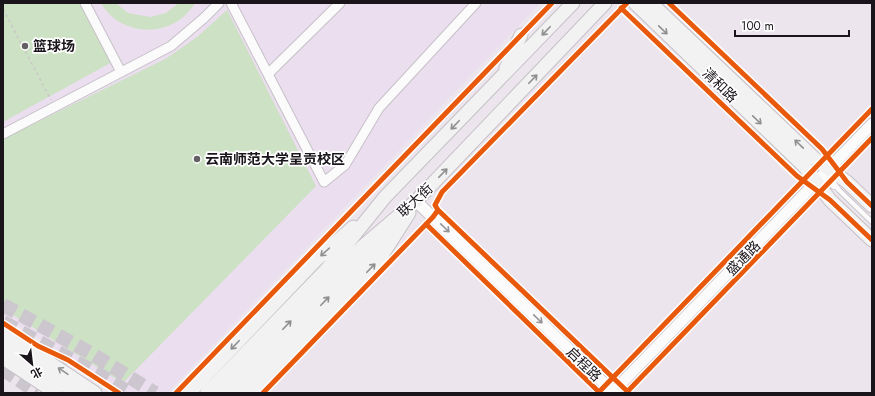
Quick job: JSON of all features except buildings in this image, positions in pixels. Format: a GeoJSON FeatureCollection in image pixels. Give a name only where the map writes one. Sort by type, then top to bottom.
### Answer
{"type":"FeatureCollection","features":[{"type":"Feature","properties":{"kind":"main road","name":"联大街"},"geometry":{"type":"LineString","coordinates":[[207,393],[326,270],[385,197],[573,3]]}},
{"type":"Feature","properties":{"kind":"main road","name":"联大街"},"geometry":{"type":"LineString","coordinates":[[220,393],[362,247],[416,201],[605,3]]}},
{"type":"Feature","properties":{"kind":"main road","name":"清和路"},"geometry":{"type":"LineString","coordinates":[[635,3],[823,175],[847,182],[872,206]]}},
{"type":"Feature","properties":{"kind":"main road","name":"清和路"},"geometry":{"type":"LineString","coordinates":[[651,3],[810,163]]}},
{"type":"Feature","properties":{"kind":"main road"},"geometry":{"type":"LineString","coordinates":[[502,77],[520,35]]}},
{"type":"Feature","properties":{"kind":"main road","name":"清和路"},"geometry":{"type":"LineString","coordinates":[[823,175],[830,200],[872,240]]}},
{"type":"Feature","properties":{"kind":"main road"},"geometry":{"type":"LineString","coordinates":[[189,393],[316,260],[385,197]]}},
{"type":"Feature","properties":{"kind":"main road"},"geometry":{"type":"LineString","coordinates":[[235,393],[370,256],[416,201]]}},
{"type":"Feature","properties":{"kind":"main road"},"geometry":{"type":"LineString","coordinates":[[249,393],[377,263],[416,201]]}},
{"type":"Feature","properties":{"kind":"main road"},"geometry":{"type":"LineString","coordinates":[[3,332],[95,393]]}},
{"type":"Feature","properties":{"kind":"main road"},"geometry":{"type":"LineString","coordinates":[[3,345],[77,393]]}},
{"type":"Feature","properties":{"kind":"main road"},"geometry":{"type":"LineString","coordinates":[[3,358],[56,393]]}},
{"type":"Feature","properties":{"kind":"street"},"geometry":{"type":"LineString","coordinates":[[85,3],[121,72]]}},
{"type":"Feature","properties":{"kind":"street"},"geometry":{"type":"LineString","coordinates":[[3,134],[171,46],[219,3]]}},
{"type":"Feature","properties":{"kind":"street"},"geometry":{"type":"LineString","coordinates":[[231,3],[324,182],[345,166],[379,108],[476,3]]}},
{"type":"Feature","properties":{"kind":"street"},"geometry":{"type":"LineString","coordinates":[[268,74],[340,3]]}},
{"type":"Feature","properties":{"kind":"street","name":"盛通路"},"geometry":{"type":"LineString","coordinates":[[614,393],[872,124]]}},
{"type":"Feature","properties":{"kind":"street","name":"启程路"},"geometry":{"type":"LineString","coordinates":[[416,201],[614,393]]}},
{"type":"Feature","properties":{"kind":"lane"},"geometry":{"type":"LineString","coordinates":[[520,35],[552,3]]}},
{"type":"Feature","properties":{"kind":"lane","name":"清和路"},"geometry":{"type":"LineString","coordinates":[[823,175],[872,222]]}},
{"type":"Feature","properties":{"kind":"path"},"geometry":{"type":"LineString","coordinates":[[3,9],[55,106]]}},
{"type":"Feature","properties":{"kind":"shaded area","name":"云南师范大学呈贡校区"},"geometry":{"type":"Polygon","coordinates":[[[3,3],[540,3],[167,393],[125,393],[3,315],[3,3]]]}},
{"type":"Feature","properties":{"kind":"green space"},"geometry":{"type":"Polygon","coordinates":[[[3,3],[80,3],[112,62],[3,122],[3,3]]]}},
{"type":"Feature","properties":{"kind":"green space"},"geometry":{"type":"Polygon","coordinates":[[[101,3],[116,3],[128,13],[150,17],[166,13],[179,3],[195,3],[186,15],[174,23],[161,28],[148,30],[134,28],[121,23],[110,15],[101,3]]]}},
{"type":"Feature","properties":{"kind":"green space"},"geometry":{"type":"Polygon","coordinates":[[[227,10],[316,186],[123,383],[3,309],[3,139],[167,58],[197,37],[227,10]]]}},
{"type":"Feature","properties":{"kind":"tunnel"},"geometry":{"type":"LineString","coordinates":[[3,305],[94,355],[155,393]]}},
{"type":"Feature","properties":{"kind":"tunnel"},"geometry":{"type":"LineString","coordinates":[[3,322],[130,393]]}},
{"type":"Feature","properties":{"kind":"tunnel"},"geometry":{"type":"LineString","coordinates":[[3,370],[37,393]]}},
{"type":"Feature","properties":{"kind":"cycle path"},"geometry":{"type":"LineString","coordinates":[[176,393],[552,3]]}},
{"type":"Feature","properties":{"kind":"cycle path"},"geometry":{"type":"LineString","coordinates":[[263,393],[433,217],[438,210],[435,205],[442,192],[627,3]]}},
{"type":"Feature","properties":{"kind":"cycle path"},"geometry":{"type":"LineString","coordinates":[[669,3],[822,149],[847,182],[872,206]]}},
{"type":"Feature","properties":{"kind":"cycle path"},"geometry":{"type":"LineString","coordinates":[[621,8],[797,176],[830,200],[872,240]]}},
{"type":"Feature","properties":{"kind":"cycle path"},"geometry":{"type":"LineString","coordinates":[[599,392],[872,109]]}},
{"type":"Feature","properties":{"kind":"cycle path"},"geometry":{"type":"LineString","coordinates":[[626,393],[872,138]]}},
{"type":"Feature","properties":{"kind":"cycle path"},"geometry":{"type":"LineString","coordinates":[[438,210],[629,393]]}},
{"type":"Feature","properties":{"kind":"cycle path"},"geometry":{"type":"LineString","coordinates":[[426,224],[600,393]]}},
{"type":"Feature","properties":{"kind":"cycle path"},"geometry":{"type":"LineString","coordinates":[[3,323],[38,346],[68,360],[119,393]]}},
{"type":"Feature","properties":{"kind":"place","name":"篮球场"},"geometry":{"type":"Point","coordinates":[25,46]}},
{"type":"Feature","properties":{"kind":"place","name":"云南师范大学呈贡校区"},"geometry":{"type":"Point","coordinates":[197,159]}}]}
